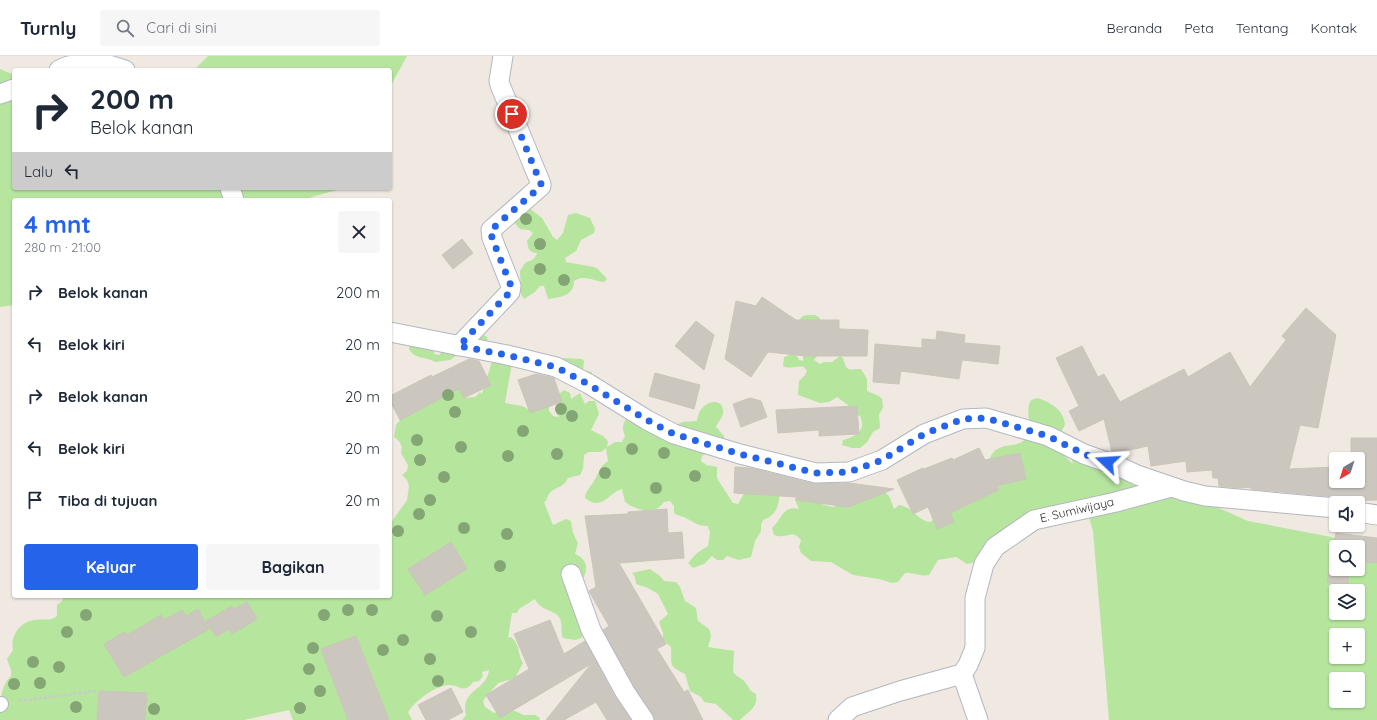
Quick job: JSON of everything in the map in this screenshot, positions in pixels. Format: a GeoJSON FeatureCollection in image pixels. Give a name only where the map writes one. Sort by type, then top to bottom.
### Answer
{"type":"FeatureCollection","features":[{"type":"Feature","properties":{"kind":"street"},"geometry":{"type":"LineString","coordinates":[[459,346],[510,292],[511,286],[492,238],[491,230],[541,186],[500,86],[499,81],[503,56]]}},
{"type":"Feature","properties":{"kind":"street"},"geometry":{"type":"LineString","coordinates":[[64,68],[96,61],[119,68]]}},
{"type":"Feature","properties":{"kind":"street"},"geometry":{"type":"LineString","coordinates":[[0,94],[12,90]]}},
{"type":"Feature","properties":{"kind":"street"},"geometry":{"type":"LineString","coordinates":[[392,332],[507,355],[556,367],[674,434],[740,454],[816,473],[849,472],[882,460],[924,434],[963,419],[986,418],[1048,436],[1084,454],[1118,466],[1137,475],[1171,487],[1205,496],[1329,507]]}},
{"type":"Feature","properties":{"kind":"street","name":"E. Sumiwijaya"},"geometry":{"type":"LineString","coordinates":[[962,674],[968,665],[975,648],[975,598],[984,564],[995,547],[1034,520],[1116,502],[1171,487]]}},
{"type":"Feature","properties":{"kind":"street"},"geometry":{"type":"LineString","coordinates":[[1365,513],[1377,515]]}},
{"type":"Feature","properties":{"kind":"street"},"geometry":{"type":"LineString","coordinates":[[571,574],[591,630],[617,679],[644,720]]}},
{"type":"Feature","properties":{"kind":"street"},"geometry":{"type":"LineString","coordinates":[[838,720],[852,707],[900,691],[962,674],[978,720]]}},
{"type":"Feature","properties":{"kind":"path"},"geometry":{"type":"LineString","coordinates":[[1,704],[96,691]]}},
{"type":"Feature","properties":{"kind":"green space"},"geometry":{"type":"Polygon","coordinates":[[[208,56],[407,56],[392,83],[392,68],[196,68],[208,56]]]}},
{"type":"Feature","properties":{"kind":"green space"},"geometry":{"type":"Polygon","coordinates":[[[0,69],[12,74],[12,190],[337,190],[308,198],[12,198],[12,305],[0,307],[0,69]]]}},
{"type":"Feature","properties":{"kind":"green space"},"geometry":{"type":"Polygon","coordinates":[[[528,207],[542,218],[553,237],[557,240],[563,233],[568,215],[576,213],[590,218],[595,229],[594,233],[581,240],[576,251],[565,258],[566,262],[594,267],[598,269],[607,279],[604,282],[585,278],[577,279],[574,281],[572,290],[569,293],[548,299],[544,286],[540,286],[535,292],[524,299],[521,294],[520,271],[525,263],[534,258],[537,253],[531,251],[527,244],[527,241],[533,233],[529,230],[520,229],[514,222],[528,207]]]}},
{"type":"Feature","properties":{"kind":"green space"},"geometry":{"type":"Polygon","coordinates":[[[815,315],[820,318],[819,354],[814,360],[820,364],[824,362],[832,362],[840,356],[843,358],[847,368],[861,369],[867,379],[867,391],[879,396],[882,399],[883,407],[879,415],[880,428],[873,432],[867,442],[860,448],[852,448],[842,445],[843,440],[852,437],[861,429],[862,421],[860,416],[850,410],[848,405],[837,397],[829,402],[820,403],[798,395],[799,381],[807,371],[804,367],[788,368],[783,366],[784,357],[792,354],[796,355],[799,360],[803,361],[803,347],[799,320],[803,316],[815,315]]]}},
{"type":"Feature","properties":{"kind":"green space"},"geometry":{"type":"Polygon","coordinates":[[[482,334],[487,337],[488,347],[460,353],[450,360],[435,362],[414,355],[409,349],[410,344],[434,349],[434,354],[440,355],[441,351],[482,334]]]}},
{"type":"Feature","properties":{"kind":"green space"},"geometry":{"type":"Polygon","coordinates":[[[496,348],[514,351],[505,403],[522,406],[528,409],[533,405],[549,404],[549,411],[553,416],[559,417],[556,412],[559,394],[564,390],[570,393],[571,399],[580,393],[585,404],[589,401],[595,401],[599,414],[591,430],[603,436],[608,441],[607,447],[615,442],[622,442],[625,436],[623,424],[627,418],[674,427],[682,422],[697,421],[702,408],[707,404],[716,402],[723,408],[722,417],[716,427],[724,436],[724,442],[702,456],[701,461],[706,465],[717,467],[717,478],[733,503],[738,504],[745,492],[779,493],[778,506],[771,516],[763,520],[761,531],[755,541],[751,557],[739,560],[727,556],[723,560],[717,560],[712,556],[704,564],[693,568],[688,563],[697,553],[708,546],[710,533],[708,526],[699,525],[674,513],[674,506],[670,501],[664,502],[656,509],[651,510],[640,509],[629,505],[625,502],[622,489],[601,502],[591,502],[585,498],[587,491],[601,468],[608,461],[606,448],[601,452],[589,452],[584,455],[583,469],[580,475],[568,478],[564,484],[551,491],[544,502],[553,525],[566,519],[571,521],[573,533],[578,543],[575,554],[585,562],[586,569],[584,577],[581,581],[584,633],[581,638],[575,640],[563,638],[561,621],[558,616],[541,606],[535,599],[519,609],[517,613],[512,613],[508,638],[511,637],[516,643],[523,663],[515,678],[498,683],[483,701],[485,707],[494,713],[505,710],[513,711],[523,715],[535,715],[540,718],[539,720],[462,720],[466,715],[465,706],[467,700],[470,695],[484,682],[489,670],[482,672],[483,676],[479,681],[473,682],[467,688],[448,685],[431,691],[415,703],[408,712],[412,720],[293,720],[289,710],[244,720],[0,720],[3,690],[7,680],[11,676],[11,670],[7,659],[13,650],[13,640],[17,630],[29,621],[52,619],[57,616],[57,605],[63,598],[392,598],[392,521],[407,500],[409,486],[407,480],[402,475],[407,471],[408,465],[401,453],[402,447],[399,441],[394,437],[396,425],[405,414],[461,387],[464,398],[475,397],[480,392],[482,394],[496,348]]]}},
{"type":"Feature","properties":{"kind":"green space"},"geometry":{"type":"Polygon","coordinates":[[[561,359],[582,359],[584,361],[583,370],[592,372],[592,378],[561,359]]]}},
{"type":"Feature","properties":{"kind":"green space"},"geometry":{"type":"Polygon","coordinates":[[[1038,398],[1056,407],[1062,414],[1065,424],[1060,435],[1060,452],[1073,464],[1066,440],[1248,521],[1347,540],[1329,540],[1329,576],[1365,576],[1365,542],[1377,543],[1377,720],[1109,720],[1093,531],[1086,507],[1045,516],[979,561],[967,564],[956,557],[938,560],[929,575],[905,573],[898,582],[892,583],[879,579],[853,575],[831,562],[811,561],[801,553],[799,547],[801,540],[798,537],[792,534],[782,536],[774,535],[772,528],[783,514],[789,509],[799,509],[795,500],[800,495],[821,504],[833,507],[883,489],[890,498],[894,509],[899,505],[904,506],[929,522],[934,520],[989,461],[992,454],[996,450],[1001,447],[1017,444],[1025,439],[1029,430],[1029,405],[1031,400],[1038,398]]]}},
{"type":"Feature","properties":{"kind":"green space"},"geometry":{"type":"Polygon","coordinates":[[[650,569],[664,581],[676,582],[680,587],[685,601],[696,608],[698,621],[709,629],[711,636],[708,647],[734,651],[733,672],[745,682],[751,691],[756,694],[756,703],[750,712],[740,720],[733,720],[716,704],[704,702],[701,697],[690,691],[685,674],[673,667],[671,662],[671,647],[663,640],[663,633],[659,622],[668,614],[658,594],[648,588],[636,584],[635,577],[632,573],[650,569]]]}},
{"type":"Feature","properties":{"kind":"building"},"geometry":{"type":"Polygon","coordinates":[[[462,239],[473,253],[453,269],[442,255],[462,239]]]}},
{"type":"Feature","properties":{"kind":"building"},"geometry":{"type":"Polygon","coordinates":[[[762,297],[796,320],[839,320],[839,329],[868,330],[867,356],[806,356],[768,352],[751,377],[725,359],[736,301],[756,306],[762,297]]]}},
{"type":"Feature","properties":{"kind":"building"},"geometry":{"type":"Polygon","coordinates":[[[1306,308],[1336,335],[1318,428],[1300,425],[1289,469],[1329,467],[1329,488],[1365,488],[1365,452],[1351,452],[1351,438],[1377,438],[1377,500],[1365,500],[1365,496],[1329,496],[1251,489],[1251,487],[1241,488],[1219,486],[1218,478],[1213,478],[1212,470],[1187,472],[1186,461],[1151,466],[1148,446],[1116,453],[1112,452],[1104,419],[1079,431],[1069,411],[1079,406],[1056,358],[1082,346],[1098,377],[1104,374],[1120,402],[1184,369],[1188,377],[1230,352],[1250,387],[1286,340],[1282,336],[1306,308]]]}},
{"type":"Feature","properties":{"kind":"building"},"geometry":{"type":"Polygon","coordinates":[[[696,321],[714,335],[704,370],[675,346],[696,321]]]}},
{"type":"Feature","properties":{"kind":"building"},"geometry":{"type":"Polygon","coordinates":[[[937,331],[965,335],[964,343],[1000,346],[998,364],[962,360],[959,379],[901,371],[899,384],[873,382],[875,344],[922,348],[922,339],[936,340],[937,331]]]}},
{"type":"Feature","properties":{"kind":"building"},"geometry":{"type":"Polygon","coordinates":[[[469,359],[479,361],[491,385],[464,398],[459,389],[400,420],[392,405],[392,395],[431,375],[432,377],[469,359]]]}},
{"type":"Feature","properties":{"kind":"building"},"geometry":{"type":"Polygon","coordinates":[[[655,373],[700,385],[694,409],[649,396],[655,373]]]}},
{"type":"Feature","properties":{"kind":"building"},"geometry":{"type":"Polygon","coordinates":[[[536,374],[554,378],[562,402],[530,413],[518,380],[536,374]]]}},
{"type":"Feature","properties":{"kind":"building"},"geometry":{"type":"Polygon","coordinates":[[[750,398],[761,401],[767,417],[741,427],[733,404],[750,398]]]}},
{"type":"Feature","properties":{"kind":"building"},"geometry":{"type":"Polygon","coordinates":[[[857,406],[859,434],[819,436],[819,430],[778,433],[776,410],[857,406]]]}},
{"type":"Feature","properties":{"kind":"building"},"geometry":{"type":"Polygon","coordinates":[[[979,448],[985,460],[1020,453],[1026,479],[996,486],[999,490],[950,513],[954,522],[937,529],[928,507],[913,514],[897,480],[923,468],[924,469],[952,458],[953,460],[979,448]]]}},
{"type":"Feature","properties":{"kind":"building"},"geometry":{"type":"Polygon","coordinates":[[[735,467],[751,468],[814,484],[849,483],[894,489],[848,507],[796,500],[796,497],[734,493],[735,467]]]}},
{"type":"Feature","properties":{"kind":"building"},"geometry":{"type":"Polygon","coordinates":[[[667,509],[668,533],[682,532],[684,558],[619,563],[666,644],[657,649],[684,692],[688,690],[703,720],[655,720],[653,714],[634,686],[603,630],[609,626],[589,591],[596,587],[585,516],[628,514],[628,512],[667,509]]]}},
{"type":"Feature","properties":{"kind":"building"},"geometry":{"type":"Polygon","coordinates":[[[1336,533],[1377,538],[1377,563],[1365,562],[1365,540],[1335,540],[1336,533]]]}},
{"type":"Feature","properties":{"kind":"building"},"geometry":{"type":"Polygon","coordinates":[[[451,542],[467,569],[425,595],[408,569],[451,542]]]}},
{"type":"Feature","properties":{"kind":"building"},"geometry":{"type":"Polygon","coordinates":[[[1329,571],[1329,576],[1349,576],[1347,584],[1327,582],[1329,571]]]}},
{"type":"Feature","properties":{"kind":"building"},"geometry":{"type":"Polygon","coordinates":[[[247,602],[257,619],[232,634],[229,629],[216,637],[206,621],[232,606],[234,609],[247,602]]]}},
{"type":"Feature","properties":{"kind":"building"},"geometry":{"type":"Polygon","coordinates":[[[198,609],[209,629],[124,677],[104,644],[125,632],[127,635],[161,615],[164,620],[182,610],[186,616],[198,609]]]}},
{"type":"Feature","properties":{"kind":"building"},"geometry":{"type":"Polygon","coordinates":[[[550,620],[564,654],[585,641],[615,697],[631,720],[607,720],[596,702],[564,720],[546,720],[591,664],[500,718],[486,695],[529,669],[514,634],[550,620]]]}},
{"type":"Feature","properties":{"kind":"building"},"geometry":{"type":"Polygon","coordinates":[[[356,636],[389,720],[348,720],[321,649],[356,636]]]}},
{"type":"Feature","properties":{"kind":"building"},"geometry":{"type":"Polygon","coordinates":[[[451,688],[463,712],[448,720],[426,720],[418,705],[451,688]]]}},
{"type":"Feature","properties":{"kind":"building"},"geometry":{"type":"Polygon","coordinates":[[[99,691],[147,693],[145,720],[97,720],[99,691]]]}},
{"type":"Feature","properties":{"kind":"route"},"geometry":{"type":"LineString","coordinates":[[512,114],[541,186],[491,230],[490,233],[511,286],[510,292],[459,346],[507,355],[556,367],[674,434],[740,454],[816,473],[849,472],[882,460],[924,434],[963,419],[986,418],[1017,425],[1048,436],[1084,454],[1107,462]]}}]}
